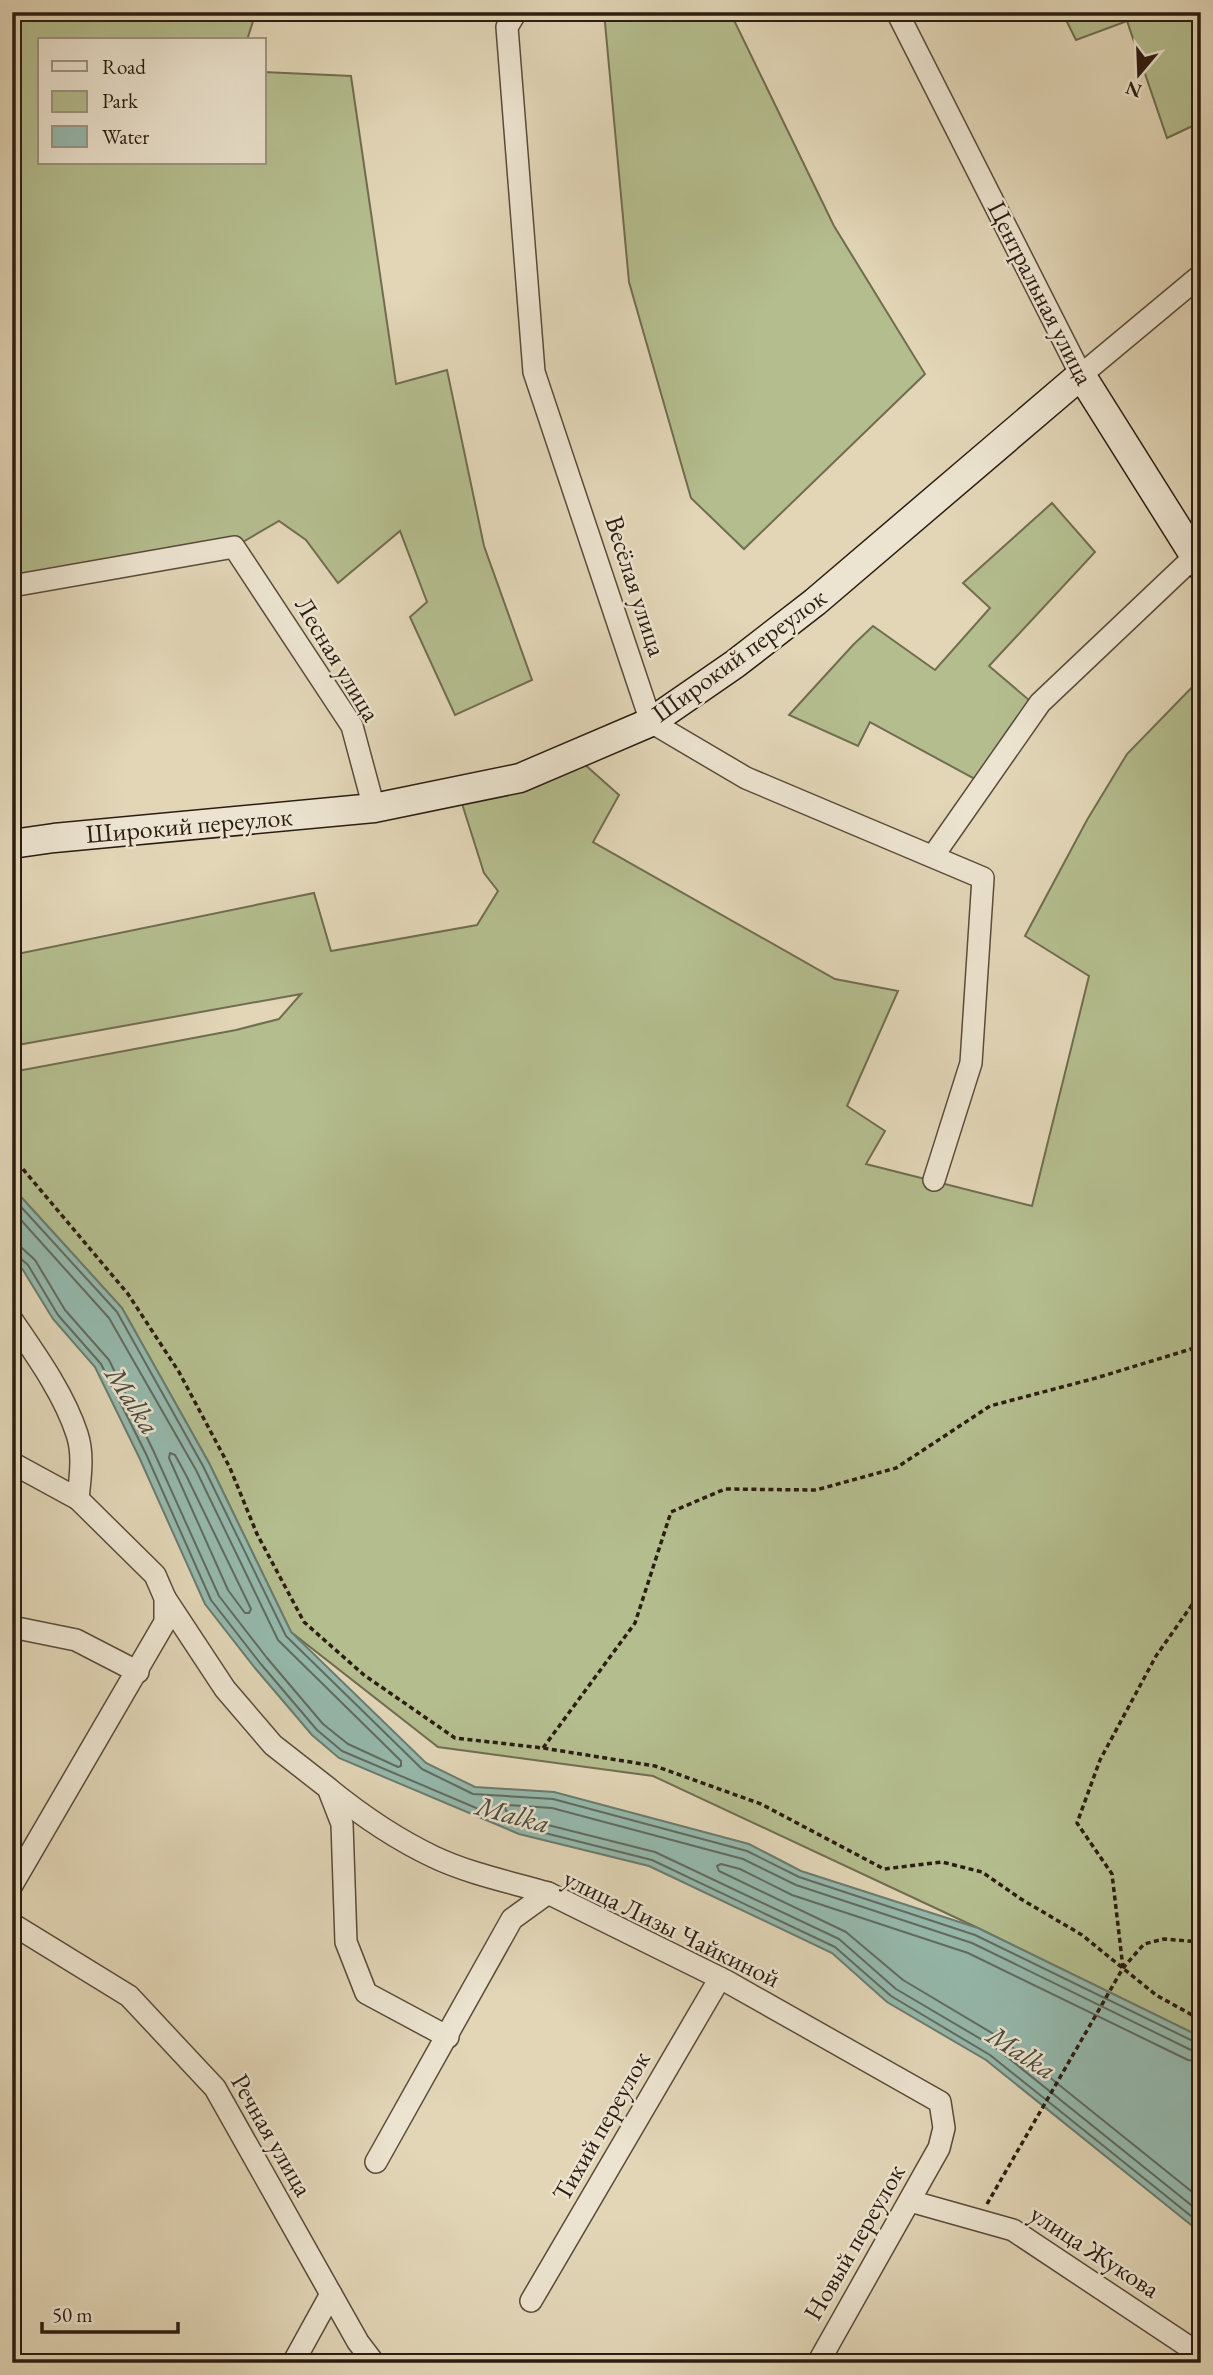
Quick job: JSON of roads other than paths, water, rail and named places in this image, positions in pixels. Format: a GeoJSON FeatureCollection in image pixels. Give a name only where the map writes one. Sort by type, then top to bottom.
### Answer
{"type":"FeatureCollection","features":[{"type":"Feature","properties":{"kind":"street","name":"Весёлая улица"},"geometry":{"type":"LineString","coordinates":[[516,12],[507,27],[534,372],[651,722]]}},
{"type":"Feature","properties":{"kind":"street","name":"Центральная улица"},"geometry":{"type":"LineString","coordinates":[[897,12],[1081,374],[1197,561]]}},
{"type":"Feature","properties":{"kind":"street","name":"Широкий переулок"},"geometry":{"type":"LineString","coordinates":[[12,844],[374,808],[520,778],[651,722],[735,664],[815,602],[1201,275]]}},
{"type":"Feature","properties":{"kind":"street","name":"Лесная улица"},"geometry":{"type":"LineString","coordinates":[[12,586],[234,547],[352,726],[374,808]]}},
{"type":"Feature","properties":{"kind":"street"},"geometry":{"type":"LineString","coordinates":[[933,856],[1040,703],[1197,561]]}},
{"type":"Feature","properties":{"kind":"street"},"geometry":{"type":"LineString","coordinates":[[651,722],[746,778],[983,878],[971,1063],[934,1180]]}},
{"type":"Feature","properties":{"kind":"street"},"geometry":{"type":"LineString","coordinates":[[12,1320],[61,1400],[78,1436],[81,1467],[78,1499]]}},
{"type":"Feature","properties":{"kind":"street"},"geometry":{"type":"LineString","coordinates":[[12,1463],[78,1499],[155,1575],[165,1598],[225,1689],[273,1745],[357,1812],[434,1857],[478,1874],[548,1893]]}},
{"type":"Feature","properties":{"kind":"street"},"geometry":{"type":"LineString","coordinates":[[12,1885],[166,1622],[165,1598]]}},
{"type":"Feature","properties":{"kind":"street"},"geometry":{"type":"LineString","coordinates":[[12,1627],[76,1640],[138,1672]]}},
{"type":"Feature","properties":{"kind":"street"},"geometry":{"type":"LineString","coordinates":[[328,1788],[342,1824],[346,1942],[366,1993],[448,2037]]}},
{"type":"Feature","properties":{"kind":"street","name":"улица Лизы Чайкиной"},"geometry":{"type":"LineString","coordinates":[[376,2162],[512,1919],[548,1893],[720,1978],[940,2102],[944,2127],[939,2148]]}},
{"type":"Feature","properties":{"kind":"street","name":"Речная улица"},"geometry":{"type":"LineString","coordinates":[[12,1924],[129,1996],[215,2088],[358,2343],[374,2363]]}},
{"type":"Feature","properties":{"kind":"street","name":"Тихий переулок"},"geometry":{"type":"LineString","coordinates":[[531,2301],[720,1978]]}},
{"type":"Feature","properties":{"kind":"street","name":"Новый переулок"},"geometry":{"type":"LineString","coordinates":[[818,2363],[939,2148]]}},
{"type":"Feature","properties":{"kind":"street","name":"улица Жукова"},"geometry":{"type":"LineString","coordinates":[[910,2201],[1013,2230],[1190,2355]]}},
{"type":"Feature","properties":{"kind":"street"},"geometry":{"type":"LineString","coordinates":[[293,2363],[331,2294]]}},
{"type":"Feature","properties":{"kind":"water","name":"Malka"},"geometry":{"type":"Polygon","coordinates":[[[12,1187],[122,1308],[209,1463],[291,1632],[426,1763],[475,1787],[554,1792],[749,1844],[801,1871],[978,1928],[1201,2037],[1201,2233],[986,2060],[887,2002],[832,1953],[649,1866],[519,1834],[339,1758],[312,1735],[205,1604],[95,1367],[53,1319],[23,1270],[12,1260],[12,1187]]]}}]}
